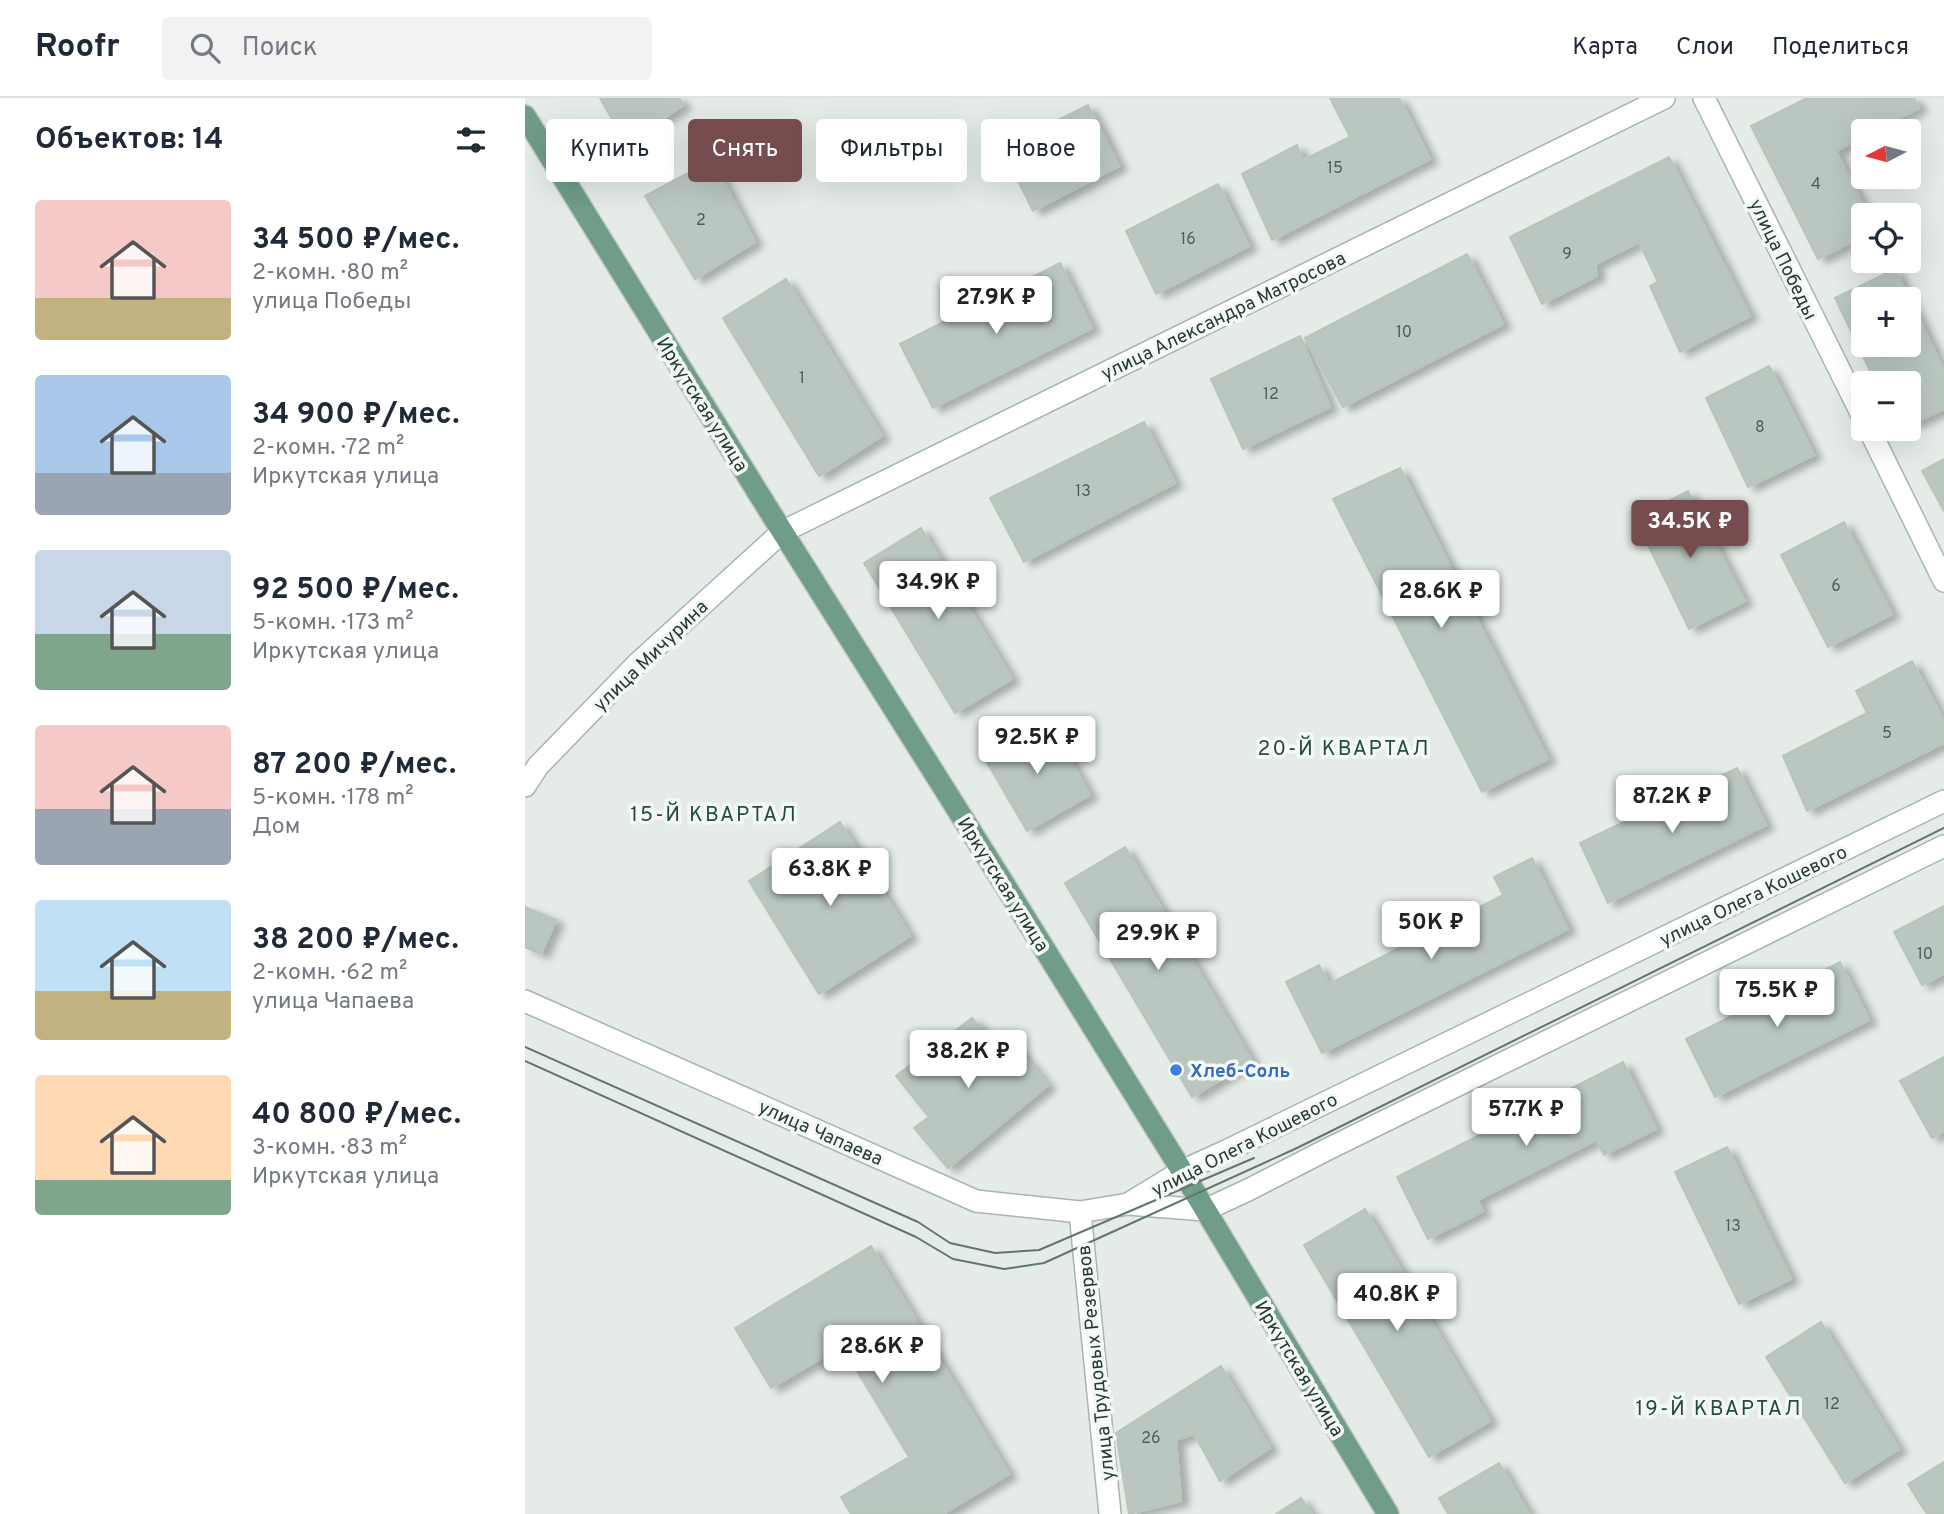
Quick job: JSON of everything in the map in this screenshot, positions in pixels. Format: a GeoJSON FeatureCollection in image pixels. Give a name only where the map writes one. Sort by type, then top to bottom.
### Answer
{"type":"FeatureCollection","features":[{"type":"Feature","properties":{"kind":"main road","name":"Иркутская улица"},"geometry":{"type":"LineString","coordinates":[[525,116],[1182,1171],[1388,1514]]}},
{"type":"Feature","properties":{"kind":"street","name":"улица Александра Матросова"},"geometry":{"type":"LineString","coordinates":[[782,532],[1664,98]]}},
{"type":"Feature","properties":{"kind":"street","name":"улица Победы"},"geometry":{"type":"LineString","coordinates":[[1704,98],[1851,393]]}},
{"type":"Feature","properties":{"kind":"street"},"geometry":{"type":"LineString","coordinates":[[1874,441],[1944,581]]}},
{"type":"Feature","properties":{"kind":"street","name":"улица Мичурина"},"geometry":{"type":"LineString","coordinates":[[525,786],[537,766],[637,664],[782,532]]}},
{"type":"Feature","properties":{"kind":"street","name":"улица Олега Кошевого"},"geometry":{"type":"LineString","coordinates":[[1128,1204],[1182,1171],[1944,802]]}},
{"type":"Feature","properties":{"kind":"street","name":"улица Олега Кошевого"},"geometry":{"type":"LineString","coordinates":[[1128,1204],[1205,1210],[1944,846]]}},
{"type":"Feature","properties":{"kind":"street","name":"улица Чапаева"},"geometry":{"type":"LineString","coordinates":[[525,1001],[976,1201],[1080,1212],[1128,1204]]}},
{"type":"Feature","properties":{"kind":"street","name":"улица Трудовых Резервов"},"geometry":{"type":"LineString","coordinates":[[1080,1212],[1109,1514]]}},
{"type":"Feature","properties":{"kind":"building"},"geometry":{"type":"Polygon","coordinates":[[[600,98],[679,98],[683,105],[663,119],[612,119],[600,98]]]}},
{"type":"Feature","properties":{"kind":"building"},"geometry":{"type":"Polygon","coordinates":[[[1330,98],[1399,98],[1430,159],[1272,240],[1242,174],[1297,145],[1303,160],[1350,137],[1330,98]]]}},
{"type":"Feature","properties":{"kind":"building"},"geometry":{"type":"Polygon","coordinates":[[[1807,98],[1914,98],[1919,108],[1897,119],[1851,119],[1851,143],[1836,151],[1851,181],[1851,189],[1855,189],[1862,203],[1851,203],[1851,242],[1818,259],[1751,126],[1807,98]]]}},
{"type":"Feature","properties":{"kind":"building"},"geometry":{"type":"Polygon","coordinates":[[[1088,105],[1095,119],[1060,119],[1088,105]]]}},
{"type":"Feature","properties":{"kind":"building"},"geometry":{"type":"Polygon","coordinates":[[[1100,129],[1119,166],[1100,176],[1100,129]]]}},
{"type":"Feature","properties":{"kind":"building"},"geometry":{"type":"Polygon","coordinates":[[[1669,157],[1750,316],[1680,352],[1650,286],[1658,282],[1639,242],[1595,264],[1597,276],[1542,304],[1510,237],[1669,157]]]}},
{"type":"Feature","properties":{"kind":"building"},"geometry":{"type":"Polygon","coordinates":[[[688,173],[688,182],[724,182],[755,242],[695,279],[645,196],[688,173]]]}},
{"type":"Feature","properties":{"kind":"building"},"geometry":{"type":"Polygon","coordinates":[[[1019,182],[1088,182],[1033,211],[1019,182]]]}},
{"type":"Feature","properties":{"kind":"building"},"geometry":{"type":"Polygon","coordinates":[[[1218,184],[1249,246],[1156,294],[1126,231],[1218,184]]]}},
{"type":"Feature","properties":{"kind":"building"},"geometry":{"type":"Polygon","coordinates":[[[1467,254],[1503,324],[1343,407],[1305,338],[1467,254]]]}},
{"type":"Feature","properties":{"kind":"building"},"geometry":{"type":"Polygon","coordinates":[[[1060,263],[1092,328],[933,408],[900,344],[1060,263]]]}},
{"type":"Feature","properties":{"kind":"building"},"geometry":{"type":"Polygon","coordinates":[[[1887,273],[1897,273],[1904,287],[1858,287],[1887,273]]]}},
{"type":"Feature","properties":{"kind":"building"},"geometry":{"type":"Polygon","coordinates":[[[786,279],[882,436],[819,476],[723,318],[786,279]]]}},
{"type":"Feature","properties":{"kind":"building"},"geometry":{"type":"Polygon","coordinates":[[[1851,290],[1851,331],[1835,298],[1851,290]]]}},
{"type":"Feature","properties":{"kind":"building"},"geometry":{"type":"Polygon","coordinates":[[[1921,323],[1944,371],[1944,409],[1921,420],[1921,371],[1870,371],[1863,357],[1921,357],[1921,323]]]}},
{"type":"Feature","properties":{"kind":"building"},"geometry":{"type":"Polygon","coordinates":[[[1300,336],[1330,407],[1243,449],[1211,379],[1300,336]]]}},
{"type":"Feature","properties":{"kind":"building"},"geometry":{"type":"Polygon","coordinates":[[[1769,366],[1814,455],[1748,487],[1706,398],[1769,366]]]}},
{"type":"Feature","properties":{"kind":"building"},"geometry":{"type":"Polygon","coordinates":[[[1144,422],[1175,483],[1024,562],[990,498],[1144,422]]]}},
{"type":"Feature","properties":{"kind":"building"},"geometry":{"type":"Polygon","coordinates":[[[1944,459],[1944,511],[1922,471],[1944,459]]]}},
{"type":"Feature","properties":{"kind":"building"},"geometry":{"type":"Polygon","coordinates":[[[1400,468],[1548,759],[1482,792],[1333,499],[1400,468]]]}},
{"type":"Feature","properties":{"kind":"building"},"geometry":{"type":"Polygon","coordinates":[[[1688,491],[1745,601],[1689,629],[1635,518],[1688,491]]]}},
{"type":"Feature","properties":{"kind":"building"},"geometry":{"type":"Polygon","coordinates":[[[1844,522],[1892,614],[1828,647],[1781,555],[1844,522]]]}},
{"type":"Feature","properties":{"kind":"building"},"geometry":{"type":"Polygon","coordinates":[[[921,528],[1012,679],[955,713],[864,563],[921,528]]]}},
{"type":"Feature","properties":{"kind":"building"},"geometry":{"type":"Polygon","coordinates":[[[1912,661],[1944,721],[1944,743],[1807,811],[1783,756],[1867,713],[1856,691],[1912,661]]]}},
{"type":"Feature","properties":{"kind":"building"},"geometry":{"type":"Polygon","coordinates":[[[1047,720],[1090,795],[1027,831],[984,757],[1047,720]]]}},
{"type":"Feature","properties":{"kind":"building"},"geometry":{"type":"Polygon","coordinates":[[[1737,768],[1766,825],[1608,903],[1580,843],[1737,768]]]}},
{"type":"Feature","properties":{"kind":"building"},"geometry":{"type":"Polygon","coordinates":[[[840,822],[910,936],[819,994],[749,881],[840,822]]]}},
{"type":"Feature","properties":{"kind":"building"},"geometry":{"type":"Polygon","coordinates":[[[1125,847],[1252,1061],[1192,1097],[1065,883],[1125,847]]]}},
{"type":"Feature","properties":{"kind":"building"},"geometry":{"type":"Polygon","coordinates":[[[1532,858],[1568,929],[1322,1053],[1286,982],[1319,965],[1329,984],[1503,895],[1494,877],[1532,858]]]}},
{"type":"Feature","properties":{"kind":"building"},"geometry":{"type":"Polygon","coordinates":[[[1944,906],[1944,974],[1922,985],[1894,932],[1944,906]]]}},
{"type":"Feature","properties":{"kind":"building"},"geometry":{"type":"Polygon","coordinates":[[[525,907],[556,920],[541,954],[525,947],[525,907]]]}},
{"type":"Feature","properties":{"kind":"building"},"geometry":{"type":"Polygon","coordinates":[[[1840,962],[1869,1020],[1715,1097],[1686,1039],[1840,962]]]}},
{"type":"Feature","properties":{"kind":"building"},"geometry":{"type":"Polygon","coordinates":[[[972,1018],[1005,1058],[1016,1046],[1048,1085],[948,1168],[914,1128],[929,1117],[896,1076],[972,1018]]]}},
{"type":"Feature","properties":{"kind":"building"},"geometry":{"type":"Polygon","coordinates":[[[1944,1057],[1944,1131],[1932,1138],[1900,1081],[1944,1057]]]}},
{"type":"Feature","properties":{"kind":"building"},"geometry":{"type":"Polygon","coordinates":[[[1623,1062],[1656,1129],[1604,1155],[1596,1140],[1477,1200],[1483,1211],[1428,1239],[1397,1177],[1623,1062]]]}},
{"type":"Feature","properties":{"kind":"building"},"geometry":{"type":"Polygon","coordinates":[[[1727,1147],[1791,1279],[1739,1304],[1675,1172],[1727,1147]]]}},
{"type":"Feature","properties":{"kind":"building"},"geometry":{"type":"Polygon","coordinates":[[[1365,1209],[1490,1421],[1429,1457],[1304,1245],[1365,1209]]]}},
{"type":"Feature","properties":{"kind":"building"},"geometry":{"type":"Polygon","coordinates":[[[871,1246],[1009,1474],[943,1514],[851,1514],[841,1497],[909,1457],[842,1346],[771,1388],[735,1328],[871,1246]]]}},
{"type":"Feature","properties":{"kind":"building"},"geometry":{"type":"Polygon","coordinates":[[[1821,1322],[1899,1449],[1845,1483],[1766,1357],[1821,1322]]]}},
{"type":"Feature","properties":{"kind":"building"},"geometry":{"type":"Polygon","coordinates":[[[1221,1366],[1270,1448],[1220,1481],[1194,1434],[1176,1440],[1181,1501],[1129,1514],[1116,1433],[1221,1366]]]}},
{"type":"Feature","properties":{"kind":"building"},"geometry":{"type":"Polygon","coordinates":[[[1944,1462],[1944,1514],[1927,1514],[1908,1484],[1944,1462]]]}},
{"type":"Feature","properties":{"kind":"building"},"geometry":{"type":"Polygon","coordinates":[[[1499,1463],[1529,1514],[1448,1514],[1439,1498],[1499,1463]]]}},
{"type":"Feature","properties":{"kind":"building"},"geometry":{"type":"Polygon","coordinates":[[[1301,1498],[1312,1514],[1276,1514],[1301,1498]]]}},
{"type":"Feature","properties":{"kind":"tram line"},"geometry":{"type":"LineString","coordinates":[[525,1061],[916,1237],[953,1259],[1004,1269],[1044,1263],[1297,1148],[1944,828]]}},
{"type":"Feature","properties":{"kind":"tram line"},"geometry":{"type":"LineString","coordinates":[[525,1047],[918,1222],[950,1243],[995,1253],[1039,1250],[1254,1158]]}},
{"type":"Feature","properties":{"kind":"place","name":"Хлеб-Соль"},"geometry":{"type":"Point","coordinates":[1176,1070]}},
{"type":"Feature","properties":{"kind":"district","name":"20-Й КВАРТАЛ"},"geometry":{"type":"Point","coordinates":[1344,748]}},
{"type":"Feature","properties":{"kind":"district","name":"15-Й КВАРТАЛ"},"geometry":{"type":"Point","coordinates":[714,814]}},
{"type":"Feature","properties":{"kind":"district","name":"19-Й КВАРТАЛ"},"geometry":{"type":"Point","coordinates":[1719,1408]}}]}
